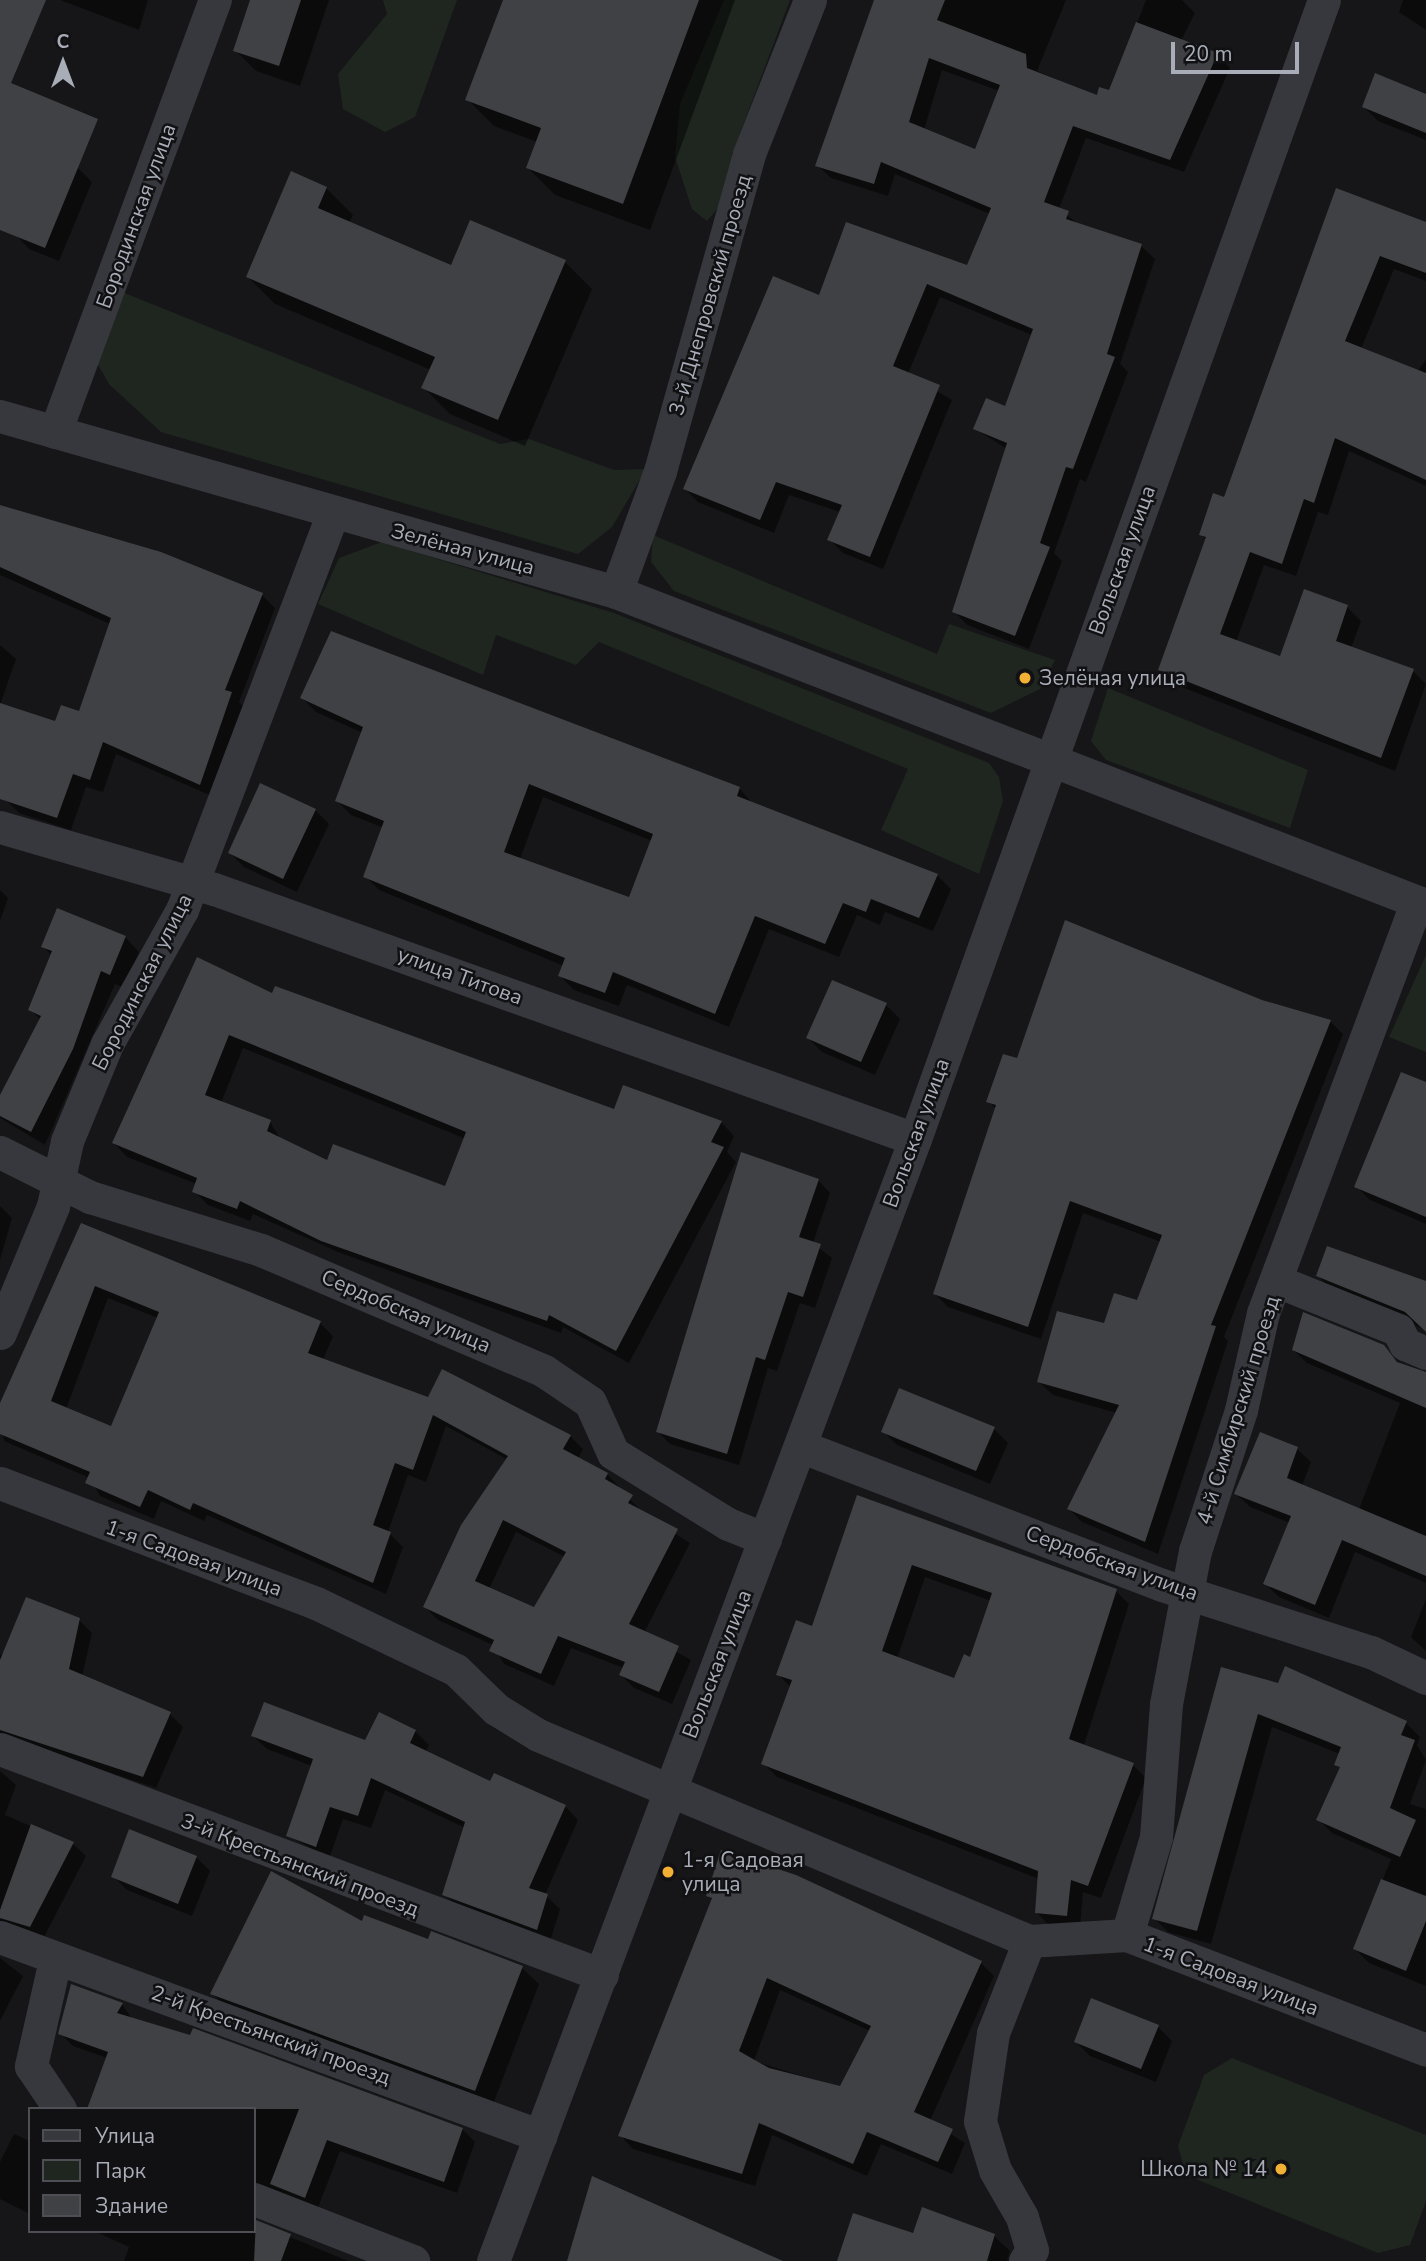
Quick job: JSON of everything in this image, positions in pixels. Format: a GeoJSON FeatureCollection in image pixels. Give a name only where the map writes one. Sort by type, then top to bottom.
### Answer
{"type":"FeatureCollection","features":[{"type":"Feature","properties":{"kind":"street","name":"Бородинская улица"},"geometry":{"type":"LineString","coordinates":[[55,432],[215,0]]}},
{"type":"Feature","properties":{"kind":"street","name":"3-й Днепровский проезд"},"geometry":{"type":"LineString","coordinates":[[616,592],[660,471],[749,154],[810,0]]}},
{"type":"Feature","properties":{"kind":"street","name":"Вольская улица"},"geometry":{"type":"LineString","coordinates":[[494,2261],[602,1975],[668,1789],[915,1139],[1324,0]]}},
{"type":"Feature","properties":{"kind":"street","name":"Зелёная улица"},"geometry":{"type":"LineString","coordinates":[[0,416],[616,592],[1422,904]]}},
{"type":"Feature","properties":{"kind":"street","name":"Бородинская улица"},"geometry":{"type":"LineString","coordinates":[[0,1333],[60,1180],[67,1141],[107,1044],[191,884],[333,513]]}},
{"type":"Feature","properties":{"kind":"street","name":"улица Титова"},"geometry":{"type":"LineString","coordinates":[[0,827],[191,884],[915,1139]]}},
{"type":"Feature","properties":{"kind":"street","name":"4-й Симбирский проезд"},"geometry":{"type":"LineString","coordinates":[[1127,1935],[1156,1837],[1166,1704],[1191,1593],[1195,1551],[1277,1281],[1422,904]]}},
{"type":"Feature","properties":{"kind":"street","name":"Сердобская улица"},"geometry":{"type":"LineString","coordinates":[[0,1152],[90,1197],[261,1250],[544,1371],[590,1402],[613,1453],[728,1524],[765,1539]]}},
{"type":"Feature","properties":{"kind":"street"},"geometry":{"type":"LineString","coordinates":[[1277,1281],[1398,1330],[1405,1344],[1426,1353]]}},
{"type":"Feature","properties":{"kind":"street","name":"Сердобская улица"},"geometry":{"type":"LineString","coordinates":[[800,1446],[1191,1593],[1371,1652],[1426,1678]]}},
{"type":"Feature","properties":{"kind":"street","name":"1-я Садовая улица"},"geometry":{"type":"LineString","coordinates":[[0,1483],[316,1603],[456,1670],[496,1709],[538,1735],[1029,1941],[1127,1935],[1426,2050]]}},
{"type":"Feature","properties":{"kind":"street","name":"3-й Крестьянский проезд"},"geometry":{"type":"LineString","coordinates":[[0,1749],[602,1975]]}},
{"type":"Feature","properties":{"kind":"street","name":"2-й Крестьянский проезд"},"geometry":{"type":"LineString","coordinates":[[0,1937],[55,1960],[203,2008],[541,2136]]}},
{"type":"Feature","properties":{"kind":"street"},"geometry":{"type":"LineString","coordinates":[[1029,1941],[993,2033],[980,2122],[1035,2257]]}},
{"type":"Feature","properties":{"kind":"street"},"geometry":{"type":"LineString","coordinates":[[55,1960],[31,2066],[59,2107]]}},
{"type":"Feature","properties":{"kind":"street"},"geometry":{"type":"LineString","coordinates":[[256,2200],[413,2261]]}},
{"type":"Feature","properties":{"kind":"green space"},"geometry":{"type":"Polygon","coordinates":[[[383,0],[457,0],[415,117],[385,132],[343,109],[338,74],[387,14],[383,0]]]}},
{"type":"Feature","properties":{"kind":"green space"},"geometry":{"type":"Polygon","coordinates":[[[724,0],[790,0],[732,155],[733,190],[707,221],[692,209],[675,157],[680,104],[724,0]]]}},
{"type":"Feature","properties":{"kind":"green space"},"geometry":{"type":"Polygon","coordinates":[[[122,292],[500,444],[529,439],[614,470],[646,469],[612,527],[578,554],[161,432],[109,384],[97,363],[122,292]]]}},
{"type":"Feature","properties":{"kind":"green space"},"geometry":{"type":"Polygon","coordinates":[[[653,535],[937,654],[949,624],[1055,660],[1040,689],[991,713],[674,591],[651,562],[653,535]]]}},
{"type":"Feature","properties":{"kind":"green space"},"geometry":{"type":"Polygon","coordinates":[[[382,542],[614,613],[989,763],[999,777],[1003,801],[979,874],[881,830],[908,769],[599,642],[576,665],[496,635],[483,675],[318,604],[339,558],[382,542]]]}},
{"type":"Feature","properties":{"kind":"green space"},"geometry":{"type":"Polygon","coordinates":[[[1108,688],[1308,770],[1290,828],[1106,760],[1091,741],[1108,688]]]}},
{"type":"Feature","properties":{"kind":"green space"},"geometry":{"type":"Polygon","coordinates":[[[1426,955],[1426,1052],[1389,1037],[1426,955]]]}},
{"type":"Feature","properties":{"kind":"green space"},"geometry":{"type":"Polygon","coordinates":[[[1232,2058],[1426,2135],[1426,2201],[1410,2245],[1378,2253],[1186,2175],[1178,2146],[1204,2075],[1232,2058]]]}},
{"type":"Feature","properties":{"kind":"building"},"geometry":{"type":"Polygon","coordinates":[[[0,0],[46,0],[11,83],[98,119],[45,248],[0,230],[0,0]]]}},
{"type":"Feature","properties":{"kind":"building"},"geometry":{"type":"Polygon","coordinates":[[[250,0],[301,0],[279,66],[233,51],[250,0]]]}},
{"type":"Feature","properties":{"kind":"building"},"geometry":{"type":"Polygon","coordinates":[[[503,0],[699,0],[623,204],[526,168],[541,128],[465,100],[503,0]]]}},
{"type":"Feature","properties":{"kind":"building"},"geometry":{"type":"Polygon","coordinates":[[[874,0],[945,0],[937,20],[1026,54],[1027,68],[1097,95],[1099,87],[1109,90],[1136,22],[1218,53],[1170,160],[1073,126],[1044,202],[1069,211],[1066,219],[1142,244],[1107,354],[1115,357],[1073,469],[1066,467],[1040,543],[1050,547],[1015,636],[952,612],[1007,443],[973,429],[986,398],[1005,406],[1033,329],[927,284],[893,366],[940,385],[870,557],[827,540],[842,505],[776,482],[760,520],[683,489],[773,276],[819,295],[846,222],[967,265],[991,208],[881,162],[874,184],[815,166],[874,0]],[[929,58],[909,122],[975,149],[1000,85],[929,58]]]}},
{"type":"Feature","properties":{"kind":"building"},"geometry":{"type":"Polygon","coordinates":[[[1375,73],[1426,94],[1426,133],[1362,107],[1375,73]]]}},
{"type":"Feature","properties":{"kind":"building"},"geometry":{"type":"Polygon","coordinates":[[[291,171],[327,187],[318,208],[451,265],[470,220],[566,260],[498,420],[421,388],[435,357],[246,277],[291,171]]]}},
{"type":"Feature","properties":{"kind":"building"},"geometry":{"type":"Polygon","coordinates":[[[1336,188],[1426,222],[1426,273],[1380,256],[1345,341],[1426,373],[1426,480],[1335,438],[1314,503],[1304,499],[1282,564],[1250,552],[1220,634],[1280,656],[1304,589],[1348,605],[1336,641],[1414,669],[1381,758],[1158,670],[1206,537],[1199,535],[1213,493],[1224,497],[1336,188]]]}},
{"type":"Feature","properties":{"kind":"building"},"geometry":{"type":"Polygon","coordinates":[[[0,505],[161,552],[263,593],[225,690],[232,692],[200,785],[103,742],[90,780],[73,774],[57,818],[0,799],[0,703],[55,721],[61,705],[79,711],[111,618],[0,567],[0,505]]]}},
{"type":"Feature","properties":{"kind":"building"},"geometry":{"type":"Polygon","coordinates":[[[331,631],[740,787],[737,796],[938,874],[919,918],[871,899],[866,912],[843,903],[825,944],[755,916],[715,1014],[613,972],[605,993],[558,976],[565,958],[363,877],[384,821],[335,801],[363,727],[300,698],[331,631]],[[529,784],[504,852],[629,897],[653,834],[529,784]]]}},
{"type":"Feature","properties":{"kind":"building"},"geometry":{"type":"Polygon","coordinates":[[[260,783],[316,809],[283,879],[228,853],[260,783]]]}},
{"type":"Feature","properties":{"kind":"building"},"geometry":{"type":"Polygon","coordinates":[[[57,908],[126,936],[110,975],[101,971],[73,1049],[31,1132],[0,1116],[0,1095],[41,1016],[28,1010],[52,951],[41,947],[57,908]]]}},
{"type":"Feature","properties":{"kind":"building"},"geometry":{"type":"Polygon","coordinates":[[[1065,920],[1262,1000],[1331,1020],[1211,1325],[1216,1326],[1145,1542],[1067,1509],[1119,1405],[1037,1382],[1057,1311],[1104,1323],[1114,1293],[1137,1300],[1162,1235],[1070,1201],[1028,1327],[933,1294],[996,1105],[986,1102],[1003,1054],[1017,1058],[1065,920]]]}},
{"type":"Feature","properties":{"kind":"building"},"geometry":{"type":"Polygon","coordinates":[[[197,957],[272,993],[275,986],[614,1109],[623,1085],[722,1121],[711,1142],[724,1147],[616,1351],[549,1315],[547,1321],[321,1241],[240,1201],[237,1209],[192,1192],[197,1178],[112,1143],[197,957]],[[229,1035],[205,1095],[271,1120],[267,1131],[327,1160],[333,1144],[445,1186],[466,1132],[229,1035]]]}},
{"type":"Feature","properties":{"kind":"building"},"geometry":{"type":"Polygon","coordinates":[[[832,980],[887,1003],[861,1062],[806,1038],[832,980]]]}},
{"type":"Feature","properties":{"kind":"building"},"geometry":{"type":"Polygon","coordinates":[[[1401,1072],[1426,1082],[1426,1217],[1354,1187],[1401,1072]]]}},
{"type":"Feature","properties":{"kind":"building"},"geometry":{"type":"Polygon","coordinates":[[[741,1152],[819,1179],[799,1237],[821,1244],[803,1297],[788,1292],[765,1360],[756,1357],[727,1454],[656,1432],[741,1152]]]}},
{"type":"Feature","properties":{"kind":"building"},"geometry":{"type":"Polygon","coordinates":[[[81,1223],[321,1321],[308,1353],[428,1397],[442,1369],[571,1435],[563,1449],[608,1473],[605,1479],[633,1495],[628,1503],[678,1529],[629,1624],[679,1646],[659,1692],[619,1675],[625,1662],[558,1636],[541,1674],[489,1651],[494,1640],[423,1607],[461,1525],[508,1456],[433,1415],[413,1470],[395,1463],[373,1525],[391,1532],[373,1583],[193,1503],[190,1510],[148,1490],[140,1507],[85,1483],[90,1472],[0,1434],[0,1403],[81,1223]],[[95,1286],[51,1401],[111,1426],[159,1312],[95,1286]],[[503,1520],[475,1581],[534,1607],[566,1552],[503,1520]]]}},
{"type":"Feature","properties":{"kind":"building"},"geometry":{"type":"Polygon","coordinates":[[[1327,1246],[1426,1281],[1426,1332],[1405,1312],[1316,1276],[1327,1246]]]}},
{"type":"Feature","properties":{"kind":"building"},"geometry":{"type":"Polygon","coordinates":[[[1303,1312],[1384,1345],[1397,1362],[1426,1372],[1426,1408],[1292,1350],[1303,1312]]]}},
{"type":"Feature","properties":{"kind":"building"},"geometry":{"type":"Polygon","coordinates":[[[899,1388],[995,1427],[976,1471],[881,1432],[899,1388]]]}},
{"type":"Feature","properties":{"kind":"building"},"geometry":{"type":"Polygon","coordinates":[[[1260,1432],[1298,1447],[1287,1478],[1426,1536],[1426,1576],[1342,1540],[1315,1605],[1263,1584],[1291,1516],[1234,1494],[1260,1432]]]}},
{"type":"Feature","properties":{"kind":"building"},"geometry":{"type":"Polygon","coordinates":[[[857,1495],[1117,1589],[1069,1739],[1134,1763],[1088,1886],[1071,1880],[1067,1916],[1035,1913],[1038,1871],[761,1764],[792,1680],[776,1675],[796,1620],[812,1626],[857,1495]],[[912,1565],[882,1651],[954,1678],[964,1654],[970,1657],[992,1593],[912,1565]]]}},
{"type":"Feature","properties":{"kind":"building"},"geometry":{"type":"Polygon","coordinates":[[[26,1597],[80,1618],[69,1669],[171,1712],[143,1777],[0,1730],[0,1660],[26,1597]]]}},
{"type":"Feature","properties":{"kind":"building"},"geometry":{"type":"Polygon","coordinates":[[[1285,1666],[1407,1721],[1401,1735],[1415,1740],[1390,1808],[1416,1820],[1400,1857],[1316,1820],[1340,1767],[1334,1765],[1341,1747],[1258,1714],[1197,1931],[1152,1919],[1221,1667],[1278,1683],[1285,1666]]]}},
{"type":"Feature","properties":{"kind":"building"},"geometry":{"type":"Polygon","coordinates":[[[264,1702],[365,1740],[379,1712],[416,1730],[410,1743],[490,1781],[494,1773],[566,1805],[529,1888],[548,1894],[537,1930],[442,1895],[465,1822],[371,1778],[358,1816],[330,1807],[316,1847],[286,1836],[313,1759],[251,1736],[264,1702]]]}},
{"type":"Feature","properties":{"kind":"building"},"geometry":{"type":"Polygon","coordinates":[[[31,1824],[74,1842],[30,1927],[0,1918],[0,1910],[31,1824]]]}},
{"type":"Feature","properties":{"kind":"building"},"geometry":{"type":"Polygon","coordinates":[[[129,1829],[197,1856],[178,1904],[111,1877],[129,1829]]]}},
{"type":"Feature","properties":{"kind":"building"},"geometry":{"type":"Polygon","coordinates":[[[721,1850],[796,1875],[982,1961],[914,2112],[953,2129],[938,2162],[867,2132],[853,2164],[759,2123],[742,2174],[618,2136],[712,1898],[706,1896],[721,1850]],[[767,1978],[739,2051],[769,2068],[840,2086],[871,2026],[767,1978]]]}},
{"type":"Feature","properties":{"kind":"building"},"geometry":{"type":"Polygon","coordinates":[[[271,1871],[362,1921],[364,1915],[428,1939],[431,1931],[523,1966],[475,2091],[210,1994],[271,1871]]]}},
{"type":"Feature","properties":{"kind":"building"},"geometry":{"type":"Polygon","coordinates":[[[1381,1879],[1426,1896],[1426,1921],[1406,1971],[1353,1949],[1381,1879]]]}},
{"type":"Feature","properties":{"kind":"building"},"geometry":{"type":"Polygon","coordinates":[[[71,1984],[123,2003],[117,2013],[190,2035],[193,2028],[463,2128],[444,2182],[327,2140],[305,2198],[270,2184],[299,2109],[88,2107],[108,2052],[58,2034],[71,1984]]]}},
{"type":"Feature","properties":{"kind":"building"},"geometry":{"type":"Polygon","coordinates":[[[1091,1998],[1159,2025],[1141,2069],[1074,2042],[1091,1998]]]}},
{"type":"Feature","properties":{"kind":"building"},"geometry":{"type":"Polygon","coordinates":[[[592,2176],[783,2261],[567,2261],[592,2176]]]}},
{"type":"Feature","properties":{"kind":"building"},"geometry":{"type":"Polygon","coordinates":[[[922,2207],[995,2234],[987,2261],[837,2261],[853,2213],[913,2233],[922,2207]]]}},
{"type":"Feature","properties":{"kind":"building"},"geometry":{"type":"Polygon","coordinates":[[[256,2220],[291,2234],[281,2261],[254,2261],[256,2220]]]}},
{"type":"Feature","properties":{"kind":"place","name":"Зелёная улица"},"geometry":{"type":"Point","coordinates":[1025,678]}},
{"type":"Feature","properties":{"kind":"place","name":"1-я Садовая улица"},"geometry":{"type":"Point","coordinates":[668,1872]}},
{"type":"Feature","properties":{"kind":"place","name":"Школа № 14"},"geometry":{"type":"Point","coordinates":[1281,2169]}}]}
